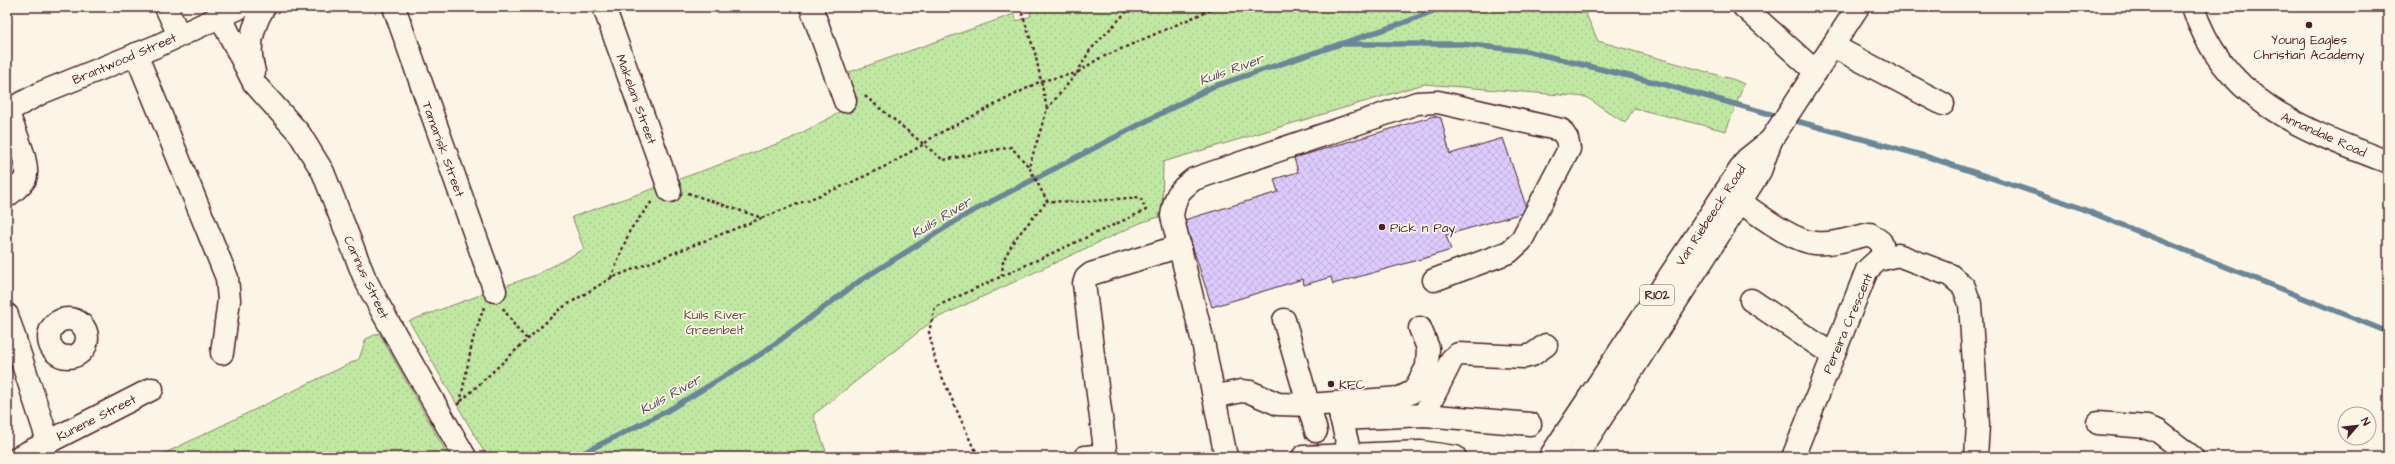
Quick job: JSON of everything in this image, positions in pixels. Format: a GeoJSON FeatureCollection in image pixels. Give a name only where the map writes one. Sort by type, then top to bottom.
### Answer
{"type":"FeatureCollection","features":[{"type":"Feature","properties":{"kind":"street"},"geometry":{"type":"LineString","coordinates":[[166,7],[179,35]]}},
{"type":"Feature","properties":{"kind":"street","name":"Brantwood Street"},"geometry":{"type":"LineString","coordinates":[[7,111],[44,92],[136,54],[242,7]]}},
{"type":"Feature","properties":{"kind":"street","name":"Carinus Street"},"geometry":{"type":"LineString","coordinates":[[264,7],[253,28],[250,52],[255,76],[269,98]]}},
{"type":"Feature","properties":{"kind":"street","name":"Tamarisk Street"},"geometry":{"type":"LineString","coordinates":[[394,7],[495,291]]}},
{"type":"Feature","properties":{"kind":"street","name":"Makelani Street"},"geometry":{"type":"LineString","coordinates":[[604,7],[670,191]]}},
{"type":"Feature","properties":{"kind":"street"},"geometry":{"type":"LineString","coordinates":[[811,7],[842,94]]}},
{"type":"Feature","properties":{"kind":"street"},"geometry":{"type":"LineString","coordinates":[[1744,7],[1816,72]]}},
{"type":"Feature","properties":{"kind":"street","name":"Van Riebeeck Road"},"geometry":{"type":"LineString","coordinates":[[1576,457],[1760,171],[1772,140],[1858,7]]}},
{"type":"Feature","properties":{"kind":"street","name":"Annandale Road"},"geometry":{"type":"LineString","coordinates":[[2193,7],[2205,38],[2219,60],[2235,80],[2253,95],[2279,114],[2305,128],[2388,162]]}},
{"type":"Feature","properties":{"kind":"street","name":"Carinus Street"},"geometry":{"type":"LineString","coordinates":[[220,16],[254,83],[299,133],[323,172],[365,279],[382,313],[465,457]]}},
{"type":"Feature","properties":{"kind":"street"},"geometry":{"type":"LineString","coordinates":[[1833,46],[1942,104]]}},
{"type":"Feature","properties":{"kind":"street"},"geometry":{"type":"LineString","coordinates":[[136,54],[227,278],[229,300],[222,353]]}},
{"type":"Feature","properties":{"kind":"street"},"geometry":{"type":"LineString","coordinates":[[1226,457],[1203,342],[1172,216],[1174,202],[1180,189],[1194,179],[1417,103],[1438,102],[1561,130],[1568,139],[1569,149],[1521,241],[1509,252],[1434,280]]}},
{"type":"Feature","properties":{"kind":"street"},"geometry":{"type":"LineString","coordinates":[[7,111],[25,167],[25,178],[16,189],[7,196]]}},
{"type":"Feature","properties":{"kind":"street","name":"Van Riebeeck Road"},"geometry":{"type":"LineString","coordinates":[[1550,457],[1747,159],[1772,140]]}},
{"type":"Feature","properties":{"kind":"street"},"geometry":{"type":"LineString","coordinates":[[1740,202],[1802,240],[1814,243],[1827,243],[1870,234],[1880,242],[1886,258]]}},
{"type":"Feature","properties":{"kind":"street"},"geometry":{"type":"LineString","coordinates":[[1099,456],[1084,284],[1086,278],[1091,274],[1180,246]]}},
{"type":"Feature","properties":{"kind":"street","name":"Pereira Crescent"},"geometry":{"type":"LineString","coordinates":[[1793,457],[1867,270],[1878,260],[1898,255],[1950,275],[1964,287],[1970,304],[1978,425],[1976,457]]}},
{"type":"Feature","properties":{"kind":"street"},"geometry":{"type":"LineString","coordinates":[[1751,300],[1833,355]]}},
{"type":"Feature","properties":{"kind":"street"},"geometry":{"type":"LineString","coordinates":[[7,315],[48,441]]}},
{"type":"Feature","properties":{"kind":"street"},"geometry":{"type":"LineString","coordinates":[[1284,320],[1316,431]]}},
{"type":"Feature","properties":{"kind":"street"},"geometry":{"type":"LineString","coordinates":[[1340,411],[1400,398],[1414,391],[1424,374],[1429,358],[1428,348],[1420,328]]}},
{"type":"Feature","properties":{"kind":"street"},"geometry":{"type":"LineString","coordinates":[[19,351],[49,343]]}},
{"type":"Feature","properties":{"kind":"street"},"geometry":{"type":"LineString","coordinates":[[1424,415],[1452,359],[1458,354],[1524,357],[1532,355],[1546,344]]}},
{"type":"Feature","properties":{"kind":"street","name":"Kunene Street"},"geometry":{"type":"LineString","coordinates":[[19,457],[152,389]]}},
{"type":"Feature","properties":{"kind":"street"},"geometry":{"type":"LineString","coordinates":[[1214,397],[1241,391],[1250,392],[1278,404],[1309,405],[1340,411],[1424,415],[1530,424]]}},
{"type":"Feature","properties":{"kind":"street"},"geometry":{"type":"LineString","coordinates":[[1340,411],[1350,454]]}},
{"type":"Feature","properties":{"kind":"street"},"geometry":{"type":"LineString","coordinates":[[2098,423],[2147,427],[2158,431],[2192,457]]}},
{"type":"Feature","properties":{"kind":"street"},"geometry":{"type":"LineString","coordinates":[[1303,457],[1421,452],[1455,457]]}},
{"type":"Feature","properties":{"kind":"path"},"geometry":{"type":"LineString","coordinates":[[1020,7],[1035,53],[1047,109]]}},
{"type":"Feature","properties":{"kind":"path"},"geometry":{"type":"LineString","coordinates":[[1029,168],[1047,109],[1077,73],[1090,50],[1131,7]]}},
{"type":"Feature","properties":{"kind":"path"},"geometry":{"type":"LineString","coordinates":[[440,412],[460,404],[560,309],[611,278],[848,184],[890,164],[924,144],[934,136],[984,108],[1040,81],[1077,73],[1098,59],[1217,7]]}},
{"type":"Feature","properties":{"kind":"path"},"geometry":{"type":"LineString","coordinates":[[842,94],[854,88],[943,160],[1011,147],[1029,168],[1047,201]]}},
{"type":"Feature","properties":{"kind":"path"},"geometry":{"type":"LineString","coordinates":[[611,278],[630,230],[656,196],[670,191],[681,190],[762,218]]}},
{"type":"Feature","properties":{"kind":"path"},"geometry":{"type":"LineString","coordinates":[[982,457],[974,447],[936,363],[929,332],[935,307],[1146,210],[1140,198],[1080,202],[1047,201]]}},
{"type":"Feature","properties":{"kind":"path"},"geometry":{"type":"LineString","coordinates":[[1002,276],[1003,261],[1015,239],[1047,201]]}},
{"type":"Feature","properties":{"kind":"path"},"geometry":{"type":"LineString","coordinates":[[460,404],[473,339],[481,312],[495,291],[517,329],[527,339]]}},
{"type":"Feature","properties":{"kind":"green space","name":"Kuils River Greenbelt"},"geometry":{"type":"Polygon","coordinates":[[[1029,7],[1565,7],[1586,14],[1598,41],[1735,80],[1744,84],[1726,131],[1634,108],[1625,123],[1586,97],[1424,84],[1163,162],[1162,216],[1140,223],[935,319],[813,415],[828,457],[487,457],[409,321],[486,293],[487,300],[505,294],[502,287],[536,275],[584,249],[572,217],[658,187],[661,197],[674,181],[788,140],[837,114],[854,101],[844,74],[1014,14],[1017,21],[1031,16],[1029,7]]]}},
{"type":"Feature","properties":{"kind":"green space"},"geometry":{"type":"Polygon","coordinates":[[[379,333],[449,457],[157,457],[359,359],[366,339],[379,333]]]}},
{"type":"Feature","properties":{"kind":"building"},"geometry":{"type":"Polygon","coordinates":[[[1434,116],[1441,118],[1450,154],[1503,138],[1525,203],[1526,212],[1446,235],[1451,250],[1425,258],[1333,284],[1331,277],[1304,285],[1303,279],[1212,307],[1184,220],[1278,192],[1274,179],[1298,172],[1294,158],[1434,116]]]}},
{"type":"Feature","properties":{"kind":"waterway","name":"Kuils River"},"geometry":{"type":"LineString","coordinates":[[575,457],[667,411],[761,354],[861,280],[969,213],[1212,87],[1403,23],[1443,7]]}},
{"type":"Feature","properties":{"kind":"waterway"},"geometry":{"type":"LineString","coordinates":[[1344,44],[1461,44],[1526,51],[1666,85],[1781,117]]}},
{"type":"Feature","properties":{"kind":"waterway"},"geometry":{"type":"LineString","coordinates":[[1789,119],[1928,157],[2070,204],[2388,332]]}},
{"type":"Feature","properties":{"kind":"place","name":"Young Eagles Christian Academy"},"geometry":{"type":"Point","coordinates":[2309,25]}},
{"type":"Feature","properties":{"kind":"place","name":"Pick n Pay"},"geometry":{"type":"Point","coordinates":[1382,227]}},
{"type":"Feature","properties":{"kind":"place","name":"KFC"},"geometry":{"type":"Point","coordinates":[1331,384]}}]}
